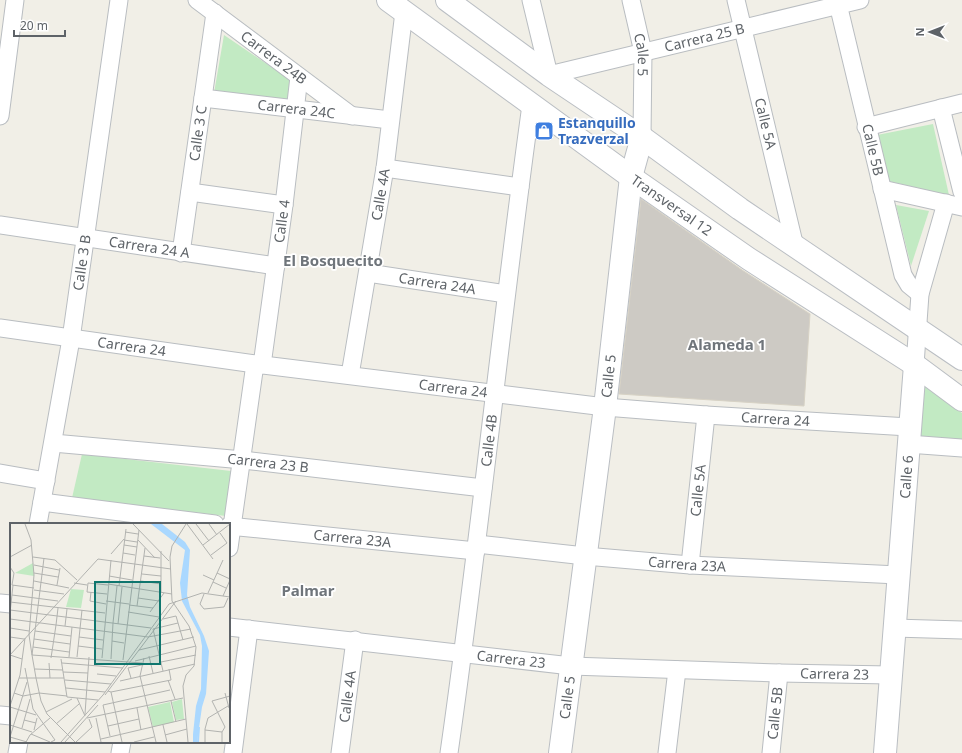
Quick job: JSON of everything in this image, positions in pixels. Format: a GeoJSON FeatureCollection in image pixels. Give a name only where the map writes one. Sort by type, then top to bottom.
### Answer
{"type":"FeatureCollection","features":[{"type":"Feature","properties":{"kind":"main road"},"geometry":{"type":"LineString","coordinates":[[447,0],[549,74],[642,137],[740,209],[962,359]]}},
{"type":"Feature","properties":{"kind":"main road","name":"Transversal 12"},"geometry":{"type":"LineString","coordinates":[[396,6],[631,177],[749,259],[915,365],[962,400]]}},
{"type":"Feature","properties":{"kind":"main road","name":"Calle 5"},"geometry":{"type":"LineString","coordinates":[[560,753],[605,407],[631,177],[642,137]]}},
{"type":"Feature","properties":{"kind":"main road","name":"Calle 6"},"geometry":{"type":"LineString","coordinates":[[885,753],[908,436],[915,365]]}},
{"type":"Feature","properties":{"kind":"street"},"geometry":{"type":"LineString","coordinates":[[0,116],[4,51],[15,0]]}},
{"type":"Feature","properties":{"kind":"street","name":"Calle 3 B"},"geometry":{"type":"LineString","coordinates":[[38,523],[71,338],[120,0]]}},
{"type":"Feature","properties":{"kind":"street","name":"Carrera 24B"},"geometry":{"type":"LineString","coordinates":[[197,0],[352,116]]}},
{"type":"Feature","properties":{"kind":"street"},"geometry":{"type":"LineString","coordinates":[[531,0],[549,74]]}},
{"type":"Feature","properties":{"kind":"street","name":"Calle 5"},"geometry":{"type":"LineString","coordinates":[[631,0],[643,52],[642,137]]}},
{"type":"Feature","properties":{"kind":"street","name":"Calle 5A"},"geometry":{"type":"LineString","coordinates":[[736,0],[795,247]]}},
{"type":"Feature","properties":{"kind":"street","name":"Carrera 25 B"},"geometry":{"type":"LineString","coordinates":[[549,74],[837,3],[860,0]]}},
{"type":"Feature","properties":{"kind":"street","name":"Calle 5B"},"geometry":{"type":"LineString","coordinates":[[837,3],[903,275],[910,285],[920,294]]}},
{"type":"Feature","properties":{"kind":"street","name":"Calle 4A"},"geometry":{"type":"LineString","coordinates":[[350,375],[368,272],[390,120],[396,6]]}},
{"type":"Feature","properties":{"kind":"street","name":"Calle 3 C"},"geometry":{"type":"LineString","coordinates":[[180,253],[215,13]]}},
{"type":"Feature","properties":{"kind":"street","name":"Calle 4"},"geometry":{"type":"LineString","coordinates":[[230,537],[258,364],[276,266],[300,77]]}},
{"type":"Feature","properties":{"kind":"street","name":"Carrera 24C"},"geometry":{"type":"LineString","coordinates":[[203,98],[390,120]]}},
{"type":"Feature","properties":{"kind":"street"},"geometry":{"type":"LineString","coordinates":[[866,126],[962,103]]}},
{"type":"Feature","properties":{"kind":"street","name":"Calle 4B"},"geometry":{"type":"LineString","coordinates":[[449,753],[476,548],[493,393],[531,105]]}},
{"type":"Feature","properties":{"kind":"street"},"geometry":{"type":"LineString","coordinates":[[941,108],[962,192]]}},
{"type":"Feature","properties":{"kind":"street"},"geometry":{"type":"LineString","coordinates":[[384,168],[520,187]]}},
{"type":"Feature","properties":{"kind":"street"},"geometry":{"type":"LineString","coordinates":[[882,189],[962,207]]}},
{"type":"Feature","properties":{"kind":"street"},"geometry":{"type":"LineString","coordinates":[[190,192],[284,205]]}},
{"type":"Feature","properties":{"kind":"street","name":"Calle 6"},"geometry":{"type":"LineString","coordinates":[[915,365],[920,294],[946,203]]}},
{"type":"Feature","properties":{"kind":"street","name":"Carrera 24 A"},"geometry":{"type":"LineString","coordinates":[[0,225],[180,253],[276,266]]}},
{"type":"Feature","properties":{"kind":"street","name":"Carrera 24A"},"geometry":{"type":"LineString","coordinates":[[368,272],[506,294]]}},
{"type":"Feature","properties":{"kind":"street","name":"Carrera 24"},"geometry":{"type":"LineString","coordinates":[[0,328],[258,364],[605,407],[706,415],[908,436],[962,448]]}},
{"type":"Feature","properties":{"kind":"street","name":"Calle 5A"},"geometry":{"type":"LineString","coordinates":[[690,565],[706,415]]}},
{"type":"Feature","properties":{"kind":"street","name":"Carrera 23 B"},"geometry":{"type":"LineString","coordinates":[[53,442],[243,460],[483,488]]}},
{"type":"Feature","properties":{"kind":"street"},"geometry":{"type":"LineString","coordinates":[[0,473],[46,481]]}},
{"type":"Feature","properties":{"kind":"street"},"geometry":{"type":"LineString","coordinates":[[42,502],[207,523]]}},
{"type":"Feature","properties":{"kind":"street","name":"Carrera 23A"},"geometry":{"type":"LineString","coordinates":[[231,526],[690,565],[898,575]]}},
{"type":"Feature","properties":{"kind":"street"},"geometry":{"type":"LineString","coordinates":[[0,603],[10,604]]}},
{"type":"Feature","properties":{"kind":"street","name":"Carrera 23"},"geometry":{"type":"LineString","coordinates":[[230,626],[571,666],[779,673],[890,674]]}},
{"type":"Feature","properties":{"kind":"street"},"geometry":{"type":"LineString","coordinates":[[230,746],[249,628]]}},
{"type":"Feature","properties":{"kind":"street"},"geometry":{"type":"LineString","coordinates":[[894,628],[962,630]]}},
{"type":"Feature","properties":{"kind":"street","name":"Calle 4A"},"geometry":{"type":"LineString","coordinates":[[340,753],[355,640]]}},
{"type":"Feature","properties":{"kind":"street"},"geometry":{"type":"LineString","coordinates":[[667,753],[677,670]]}},
{"type":"Feature","properties":{"kind":"street","name":"Calle 5B"},"geometry":{"type":"LineString","coordinates":[[771,753],[779,673]]}},
{"type":"Feature","properties":{"kind":"street"},"geometry":{"type":"LineString","coordinates":[[0,715],[10,716]]}},
{"type":"Feature","properties":{"kind":"street"},"geometry":{"type":"LineString","coordinates":[[17,753],[18,743]]}},
{"type":"Feature","properties":{"kind":"street"},"geometry":{"type":"LineString","coordinates":[[120,753],[122,743]]}},
{"type":"Feature","properties":{"kind":"green space"},"geometry":{"type":"Polygon","coordinates":[[[224,35],[292,81],[290,102],[214,93],[224,35]]]}},
{"type":"Feature","properties":{"kind":"green space"},"geometry":{"type":"Polygon","coordinates":[[[933,124],[949,195],[888,181],[877,135],[933,124]]]}},
{"type":"Feature","properties":{"kind":"green space"},"geometry":{"type":"Polygon","coordinates":[[[896,205],[929,211],[911,266],[896,205]]]}},
{"type":"Feature","properties":{"kind":"green space"},"geometry":{"type":"Polygon","coordinates":[[[920,382],[962,413],[962,441],[916,439],[920,382]]]}},
{"type":"Feature","properties":{"kind":"green space"},"geometry":{"type":"Polygon","coordinates":[[[82,454],[231,471],[226,516],[72,498],[82,454]]]}},
{"type":"Feature","properties":{"kind":"building"},"geometry":{"type":"Polygon","coordinates":[[[641,199],[742,270],[810,314],[804,406],[619,394],[641,199]]]}},
{"type":"Feature","properties":{"kind":"place","name":"Estanquillo Trazverzal"},"geometry":{"type":"Point","coordinates":[544,131]}},
{"type":"Feature","properties":{"kind":"district","name":"El Bosquecito"},"geometry":{"type":"Point","coordinates":[333,261]}},
{"type":"Feature","properties":{"kind":"district","name":"Alameda 1"},"geometry":{"type":"Point","coordinates":[727,345]}},
{"type":"Feature","properties":{"kind":"district","name":"Palmar"},"geometry":{"type":"Point","coordinates":[308,591]}}]}
